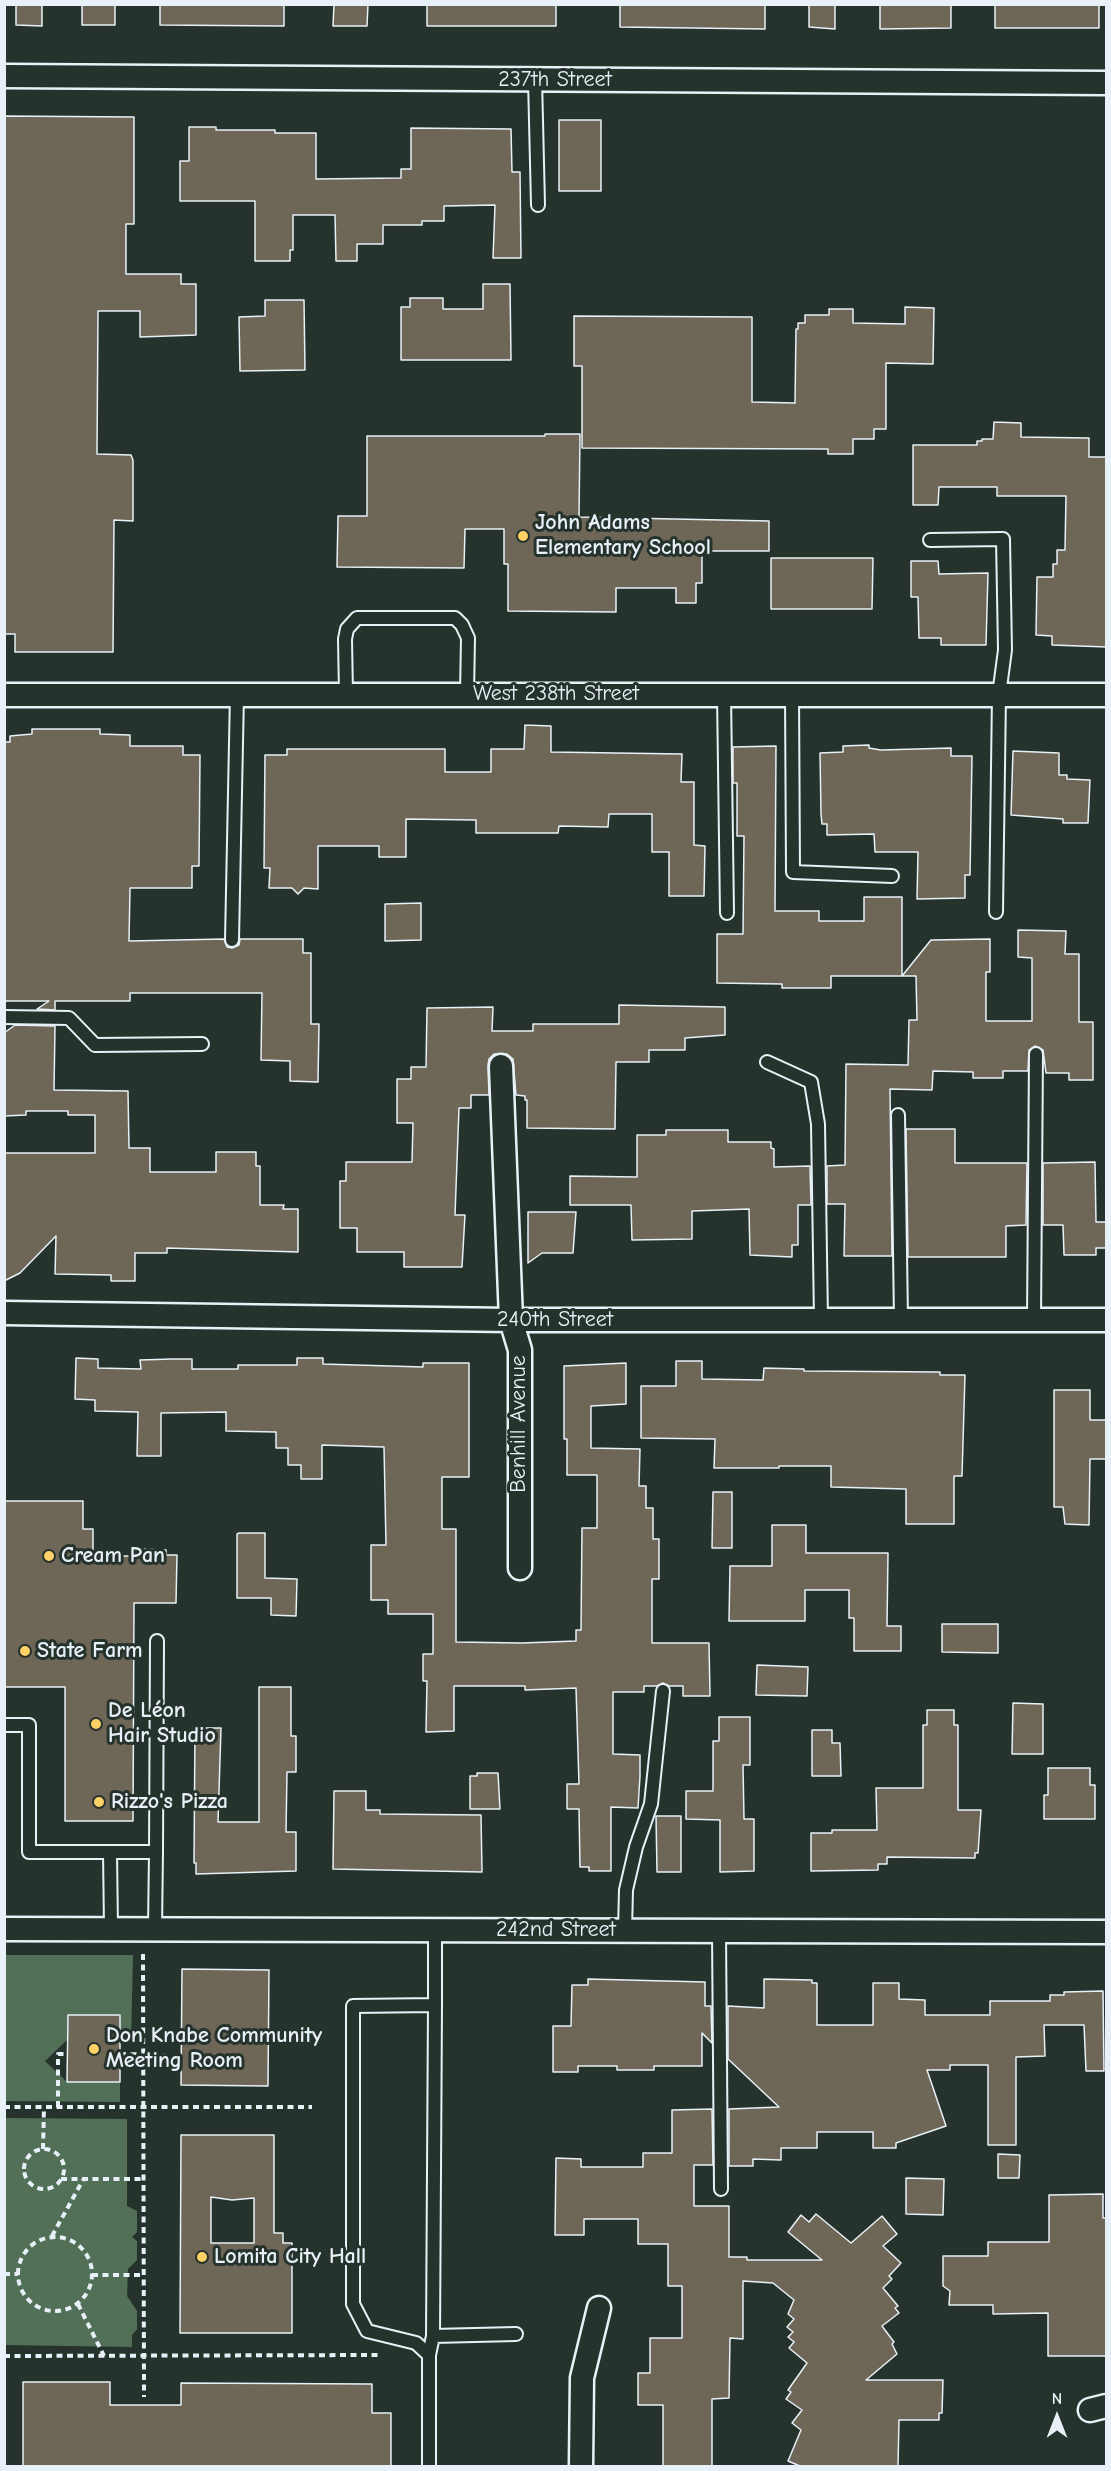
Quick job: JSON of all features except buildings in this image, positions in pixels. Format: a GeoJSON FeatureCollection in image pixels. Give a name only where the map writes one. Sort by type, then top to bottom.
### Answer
{"type":"FeatureCollection","features":[{"type":"Feature","properties":{"kind":"street","name":"237th Street"},"geometry":{"type":"LineString","coordinates":[[4,76],[1107,83]]}},
{"type":"Feature","properties":{"kind":"street","name":"West 238th Street"},"geometry":{"type":"LineString","coordinates":[[4,695],[1107,696]]}},
{"type":"Feature","properties":{"kind":"street","name":"Benhill Avenue"},"geometry":{"type":"LineString","coordinates":[[501,1066],[511,1320],[520,1350],[520,1568]]}},
{"type":"Feature","properties":{"kind":"street","name":"240th Street"},"geometry":{"type":"LineString","coordinates":[[4,1313],[511,1320],[1107,1320]]}},
{"type":"Feature","properties":{"kind":"street","name":"242nd Street"},"geometry":{"type":"LineString","coordinates":[[4,1929],[1107,1932]]}},
{"type":"Feature","properties":{"kind":"street"},"geometry":{"type":"LineString","coordinates":[[581,2466],[582,2378],[599,2308]]}},
{"type":"Feature","properties":{"kind":"lane"},"geometry":{"type":"LineString","coordinates":[[535,80],[538,205]]}},
{"type":"Feature","properties":{"kind":"lane"},"geometry":{"type":"LineString","coordinates":[[930,540],[1003,539],[1005,650],[999,695],[996,912]]}},
{"type":"Feature","properties":{"kind":"lane"},"geometry":{"type":"LineString","coordinates":[[346,694],[345,639],[347,629],[357,618],[455,618],[462,625],[468,638],[467,694]]}},
{"type":"Feature","properties":{"kind":"lane"},"geometry":{"type":"LineString","coordinates":[[232,940],[237,694]]}},
{"type":"Feature","properties":{"kind":"lane"},"geometry":{"type":"LineString","coordinates":[[724,694],[727,913]]}},
{"type":"Feature","properties":{"kind":"lane"},"geometry":{"type":"LineString","coordinates":[[792,694],[793,872],[892,876]]}},
{"type":"Feature","properties":{"kind":"lane"},"geometry":{"type":"LineString","coordinates":[[4,1017],[69,1018],[95,1045],[202,1044]]}},
{"type":"Feature","properties":{"kind":"lane"},"geometry":{"type":"LineString","coordinates":[[1034,1320],[1036,1054]]}},
{"type":"Feature","properties":{"kind":"lane"},"geometry":{"type":"LineString","coordinates":[[767,1062],[811,1082],[818,1124],[821,1320]]}},
{"type":"Feature","properties":{"kind":"lane"},"geometry":{"type":"LineString","coordinates":[[898,1114],[901,1320]]}},
{"type":"Feature","properties":{"kind":"lane"},"geometry":{"type":"LineString","coordinates":[[155,1929],[157,1641]]}},
{"type":"Feature","properties":{"kind":"lane"},"geometry":{"type":"LineString","coordinates":[[625,1930],[626,1890],[636,1847],[651,1804],[663,1691]]}},
{"type":"Feature","properties":{"kind":"lane"},"geometry":{"type":"LineString","coordinates":[[4,1725],[29,1725],[29,1852],[156,1852]]}},
{"type":"Feature","properties":{"kind":"lane"},"geometry":{"type":"LineString","coordinates":[[110,1852],[111,1929]]}},
{"type":"Feature","properties":{"kind":"lane"},"geometry":{"type":"LineString","coordinates":[[429,2466],[429,2355],[433,2336],[435,1930]]}},
{"type":"Feature","properties":{"kind":"lane"},"geometry":{"type":"LineString","coordinates":[[718,1931],[721,2189]]}},
{"type":"Feature","properties":{"kind":"lane"},"geometry":{"type":"LineString","coordinates":[[429,2355],[416,2343],[367,2331],[353,2304],[352,2006],[435,2005]]}},
{"type":"Feature","properties":{"kind":"lane"},"geometry":{"type":"LineString","coordinates":[[433,2336],[516,2334]]}},
{"type":"Feature","properties":{"kind":"path"},"geometry":{"type":"LineString","coordinates":[[142,1954],[144,2397]]}},
{"type":"Feature","properties":{"kind":"path"},"geometry":{"type":"LineString","coordinates":[[58,2108],[58,2054],[67,2054]]}},
{"type":"Feature","properties":{"kind":"path"},"geometry":{"type":"LineString","coordinates":[[120,2054],[165,2055]]}},
{"type":"Feature","properties":{"kind":"path"},"geometry":{"type":"LineString","coordinates":[[4,2108],[312,2107]]}},
{"type":"Feature","properties":{"kind":"path"},"geometry":{"type":"LineString","coordinates":[[43,2149],[44,2108]]}},
{"type":"Feature","properties":{"kind":"path"},"geometry":{"type":"LineString","coordinates":[[43,2149],[50,2150],[61,2159],[63,2166],[61,2179],[52,2188],[33,2187],[23,2170],[24,2164],[31,2153],[43,2149]]}},
{"type":"Feature","properties":{"kind":"path"},"geometry":{"type":"LineString","coordinates":[[61,2179],[143,2179]]}},
{"type":"Feature","properties":{"kind":"path"},"geometry":{"type":"LineString","coordinates":[[52,2237],[84,2179]]}},
{"type":"Feature","properties":{"kind":"path"},"geometry":{"type":"LineString","coordinates":[[52,2237],[64,2237],[84,2250],[90,2260],[92,2275],[86,2295],[78,2304],[55,2311],[42,2309],[31,2302],[23,2293],[18,2274],[22,2257],[29,2247],[40,2240],[52,2237]]}},
{"type":"Feature","properties":{"kind":"path"},"geometry":{"type":"LineString","coordinates":[[4,2274],[18,2274]]}},
{"type":"Feature","properties":{"kind":"path"},"geometry":{"type":"LineString","coordinates":[[92,2275],[144,2275]]}},
{"type":"Feature","properties":{"kind":"path"},"geometry":{"type":"LineString","coordinates":[[78,2304],[104,2356]]}},
{"type":"Feature","properties":{"kind":"path"},"geometry":{"type":"LineString","coordinates":[[4,2356],[388,2355]]}},
{"type":"Feature","properties":{"kind":"green space"},"geometry":{"type":"Polygon","coordinates":[[[5,1955],[133,1955],[131,2043],[120,2043],[68,2015],[67,2040],[45,2061],[67,2082],[120,2082],[120,2102],[5,2101],[5,1955]]]}},
{"type":"Feature","properties":{"kind":"green space"},"geometry":{"type":"Polygon","coordinates":[[[5,2118],[127,2119],[127,2206],[137,2211],[137,2232],[132,2237],[137,2241],[137,2260],[128,2269],[127,2296],[137,2311],[137,2329],[132,2335],[132,2347],[5,2345],[5,2118]]]}},
{"type":"Feature","properties":{"kind":"place","name":"John Adams Elementary School"},"geometry":{"type":"Point","coordinates":[523,536]}},
{"type":"Feature","properties":{"kind":"place","name":"Cream Pan"},"geometry":{"type":"Point","coordinates":[49,1556]}},
{"type":"Feature","properties":{"kind":"place","name":"State Farm"},"geometry":{"type":"Point","coordinates":[25,1651]}},
{"type":"Feature","properties":{"kind":"place","name":"De Léon Hair Studio"},"geometry":{"type":"Point","coordinates":[96,1724]}},
{"type":"Feature","properties":{"kind":"place","name":"Rizzo's Pizza"},"geometry":{"type":"Point","coordinates":[99,1802]}},
{"type":"Feature","properties":{"kind":"place","name":"Don Knabe Community Meeting Room"},"geometry":{"type":"Point","coordinates":[94,2049]}},
{"type":"Feature","properties":{"kind":"place","name":"Lomita City Hall"},"geometry":{"type":"Point","coordinates":[202,2257]}}]}
